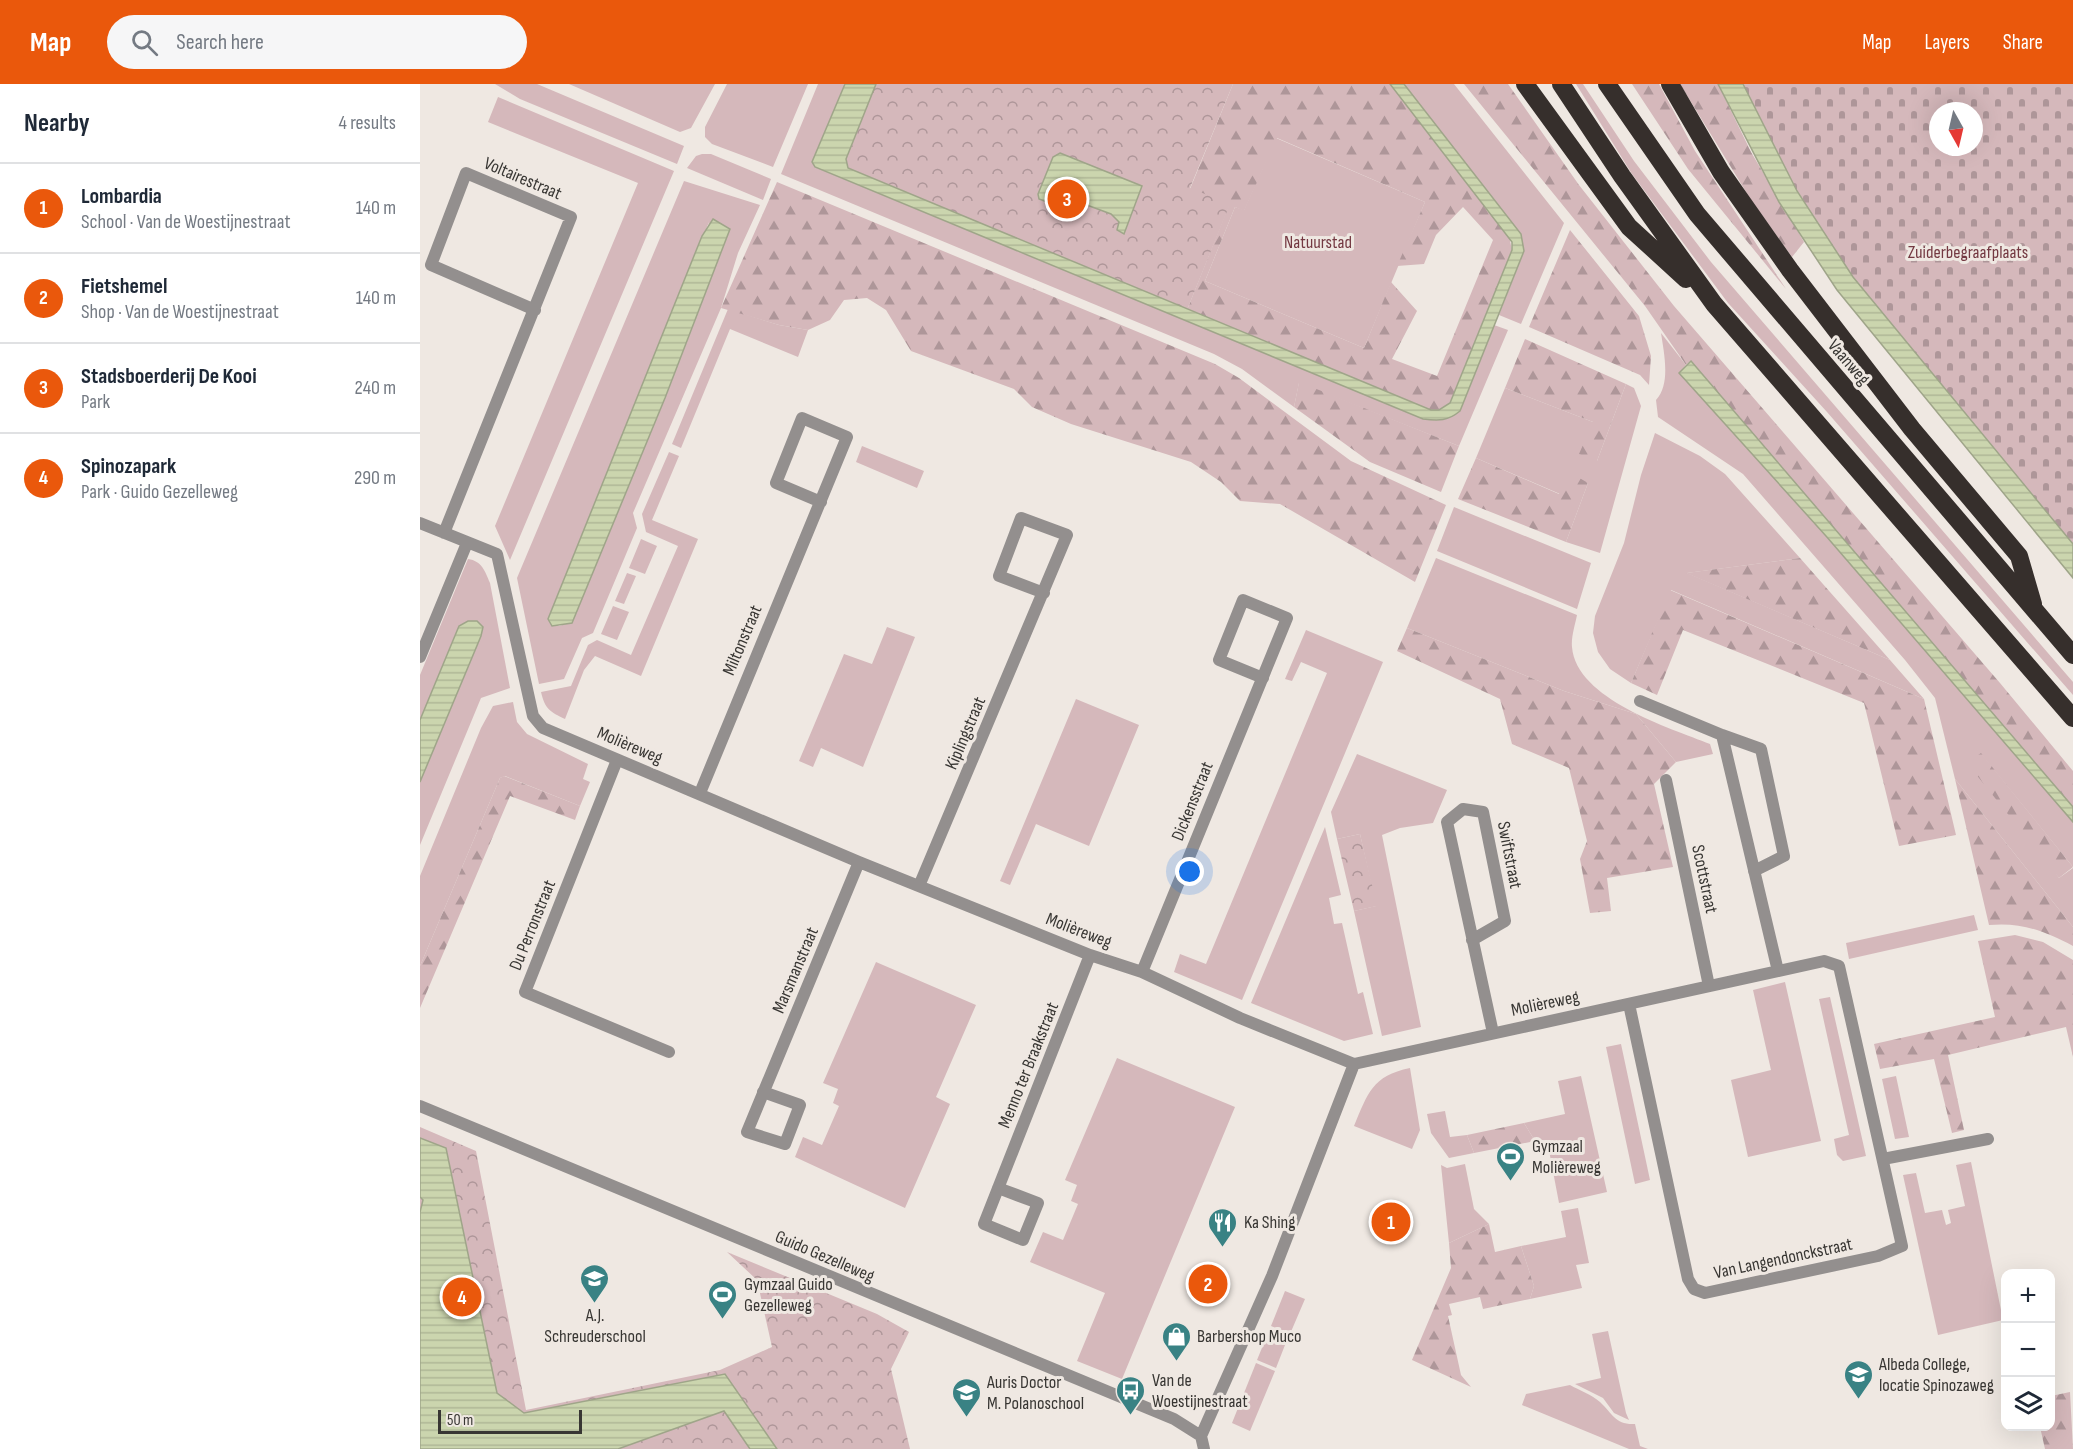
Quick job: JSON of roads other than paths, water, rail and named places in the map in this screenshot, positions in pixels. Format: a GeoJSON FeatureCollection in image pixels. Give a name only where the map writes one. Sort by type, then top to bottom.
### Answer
{"type":"FeatureCollection","features":[{"type":"Feature","properties":{"kind":"highway"},"geometry":{"type":"LineString","coordinates":[[1525,84],[1629,227],[1714,304]]}},
{"type":"Feature","properties":{"kind":"highway"},"geometry":{"type":"LineString","coordinates":[[1530,84],[1557,128]]}},
{"type":"Feature","properties":{"kind":"highway"},"geometry":{"type":"LineString","coordinates":[[1561,84],[1622,176],[1714,304],[2073,717]]}},
{"type":"Feature","properties":{"kind":"highway","name":"Vaanweg"},"geometry":{"type":"LineString","coordinates":[[1607,84],[1697,214],[2073,655]]}},
{"type":"Feature","properties":{"kind":"highway"},"geometry":{"type":"LineString","coordinates":[[1670,84],[1721,172],[1790,270],[1912,429],[2019,556],[2035,612]]}},
{"type":"Feature","properties":{"kind":"street","name":"Voltairestraat"},"geometry":{"type":"LineString","coordinates":[[444,533],[535,310],[570,217],[466,173],[431,265],[535,310]]}},
{"type":"Feature","properties":{"kind":"street","name":"Miltonstraat"},"geometry":{"type":"LineString","coordinates":[[700,793],[821,502],[847,437],[802,418],[776,483],[821,502]]}},
{"type":"Feature","properties":{"kind":"street","name":"Kiplingstraat"},"geometry":{"type":"LineString","coordinates":[[919,886],[1044,593],[1067,535],[1021,518],[999,576],[1044,593]]}},
{"type":"Feature","properties":{"kind":"street","name":"Molièreweg"},"geometry":{"type":"LineString","coordinates":[[420,523],[497,554],[533,716],[543,728],[859,862],[1090,955],[1142,972],[1240,1018],[1354,1064],[1824,962]]}},
{"type":"Feature","properties":{"kind":"street"},"geometry":{"type":"LineString","coordinates":[[420,657],[467,543]]}},
{"type":"Feature","properties":{"kind":"street","name":"Dickensstraat"},"geometry":{"type":"LineString","coordinates":[[1142,972],[1263,678],[1287,618],[1243,600],[1219,660],[1263,678]]}},
{"type":"Feature","properties":{"kind":"street"},"geometry":{"type":"LineString","coordinates":[[1640,701],[1761,749],[1784,856],[1754,871]]}},
{"type":"Feature","properties":{"kind":"street"},"geometry":{"type":"LineString","coordinates":[[1722,735],[1778,971]]}},
{"type":"Feature","properties":{"kind":"street","name":"Du Perronstraat"},"geometry":{"type":"LineString","coordinates":[[617,760],[525,992],[669,1052]]}},
{"type":"Feature","properties":{"kind":"street","name":"Scottstraat"},"geometry":{"type":"LineString","coordinates":[[1666,780],[1709,986]]}},
{"type":"Feature","properties":{"kind":"street","name":"Swiftstraat"},"geometry":{"type":"LineString","coordinates":[[1472,940],[1505,921],[1484,812],[1463,809],[1447,822],[1472,940],[1493,1033]]}},
{"type":"Feature","properties":{"kind":"street","name":"Marsmanstraat"},"geometry":{"type":"LineString","coordinates":[[763,1092],[800,1105],[785,1144],[747,1132],[763,1092],[859,862]]}},
{"type":"Feature","properties":{"kind":"street","name":"Menno ter Braakstraat"},"geometry":{"type":"LineString","coordinates":[[998,1188],[1038,1203],[1023,1239],[984,1224],[998,1188],[1090,955]]}},
{"type":"Feature","properties":{"kind":"street","name":"Van Langendonckstraat"},"geometry":{"type":"LineString","coordinates":[[1629,1004],[1688,1279],[1694,1289],[1704,1293],[1878,1256],[1902,1246],[1839,966],[1824,962]]}},
{"type":"Feature","properties":{"kind":"street"},"geometry":{"type":"LineString","coordinates":[[1203,1443],[1272,1276],[1354,1064]]}},
{"type":"Feature","properties":{"kind":"street","name":"Guido Gezelleweg"},"geometry":{"type":"LineString","coordinates":[[420,1106],[1174,1419],[1203,1443]]}},
{"type":"Feature","properties":{"kind":"street"},"geometry":{"type":"LineString","coordinates":[[1883,1159],[1988,1139]]}},
{"type":"Feature","properties":{"kind":"place","name":"Stadsboerderij De Kooi"},"geometry":{"type":"Point","coordinates":[1067,199]}},
{"type":"Feature","properties":{"kind":"place","name":"Gymzaal Molièreweg"},"geometry":{"type":"Point","coordinates":[1511,1182]}},
{"type":"Feature","properties":{"kind":"place","name":"Lombardia"},"geometry":{"type":"Point","coordinates":[1391,1222]}},
{"type":"Feature","properties":{"kind":"place","name":"Ka Shing"},"geometry":{"type":"Point","coordinates":[1223,1248]}},
{"type":"Feature","properties":{"kind":"place","name":"Fietshemel"},"geometry":{"type":"Point","coordinates":[1208,1284]}},
{"type":"Feature","properties":{"kind":"place","name":"Spinozapark"},"geometry":{"type":"Point","coordinates":[462,1297]}},
{"type":"Feature","properties":{"kind":"place","name":"A.J. Schreuderschool"},"geometry":{"type":"Point","coordinates":[595,1304]}},
{"type":"Feature","properties":{"kind":"place","name":"Gymzaal Guido Gezelleweg"},"geometry":{"type":"Point","coordinates":[723,1320]}},
{"type":"Feature","properties":{"kind":"place","name":"Barbershop Muco"},"geometry":{"type":"Point","coordinates":[1176,1362]}},
{"type":"Feature","properties":{"kind":"place","name":"Albeda College, locatie Spinozaweg"},"geometry":{"type":"Point","coordinates":[1858,1400]}},
{"type":"Feature","properties":{"kind":"place","name":"Van de Woestijnestraat"},"geometry":{"type":"Point","coordinates":[1131,1416]}},
{"type":"Feature","properties":{"kind":"place","name":"Auris Doctor M. Polanoschool"},"geometry":{"type":"Point","coordinates":[966,1418]}},
{"type":"Feature","properties":{"kind":"park label","name":"Natuurstad"},"geometry":{"type":"Point","coordinates":[1318,242]}},
{"type":"Feature","properties":{"kind":"park label","name":"Zuiderbegraafplaats"},"geometry":{"type":"Point","coordinates":[1968,252]}}]}
